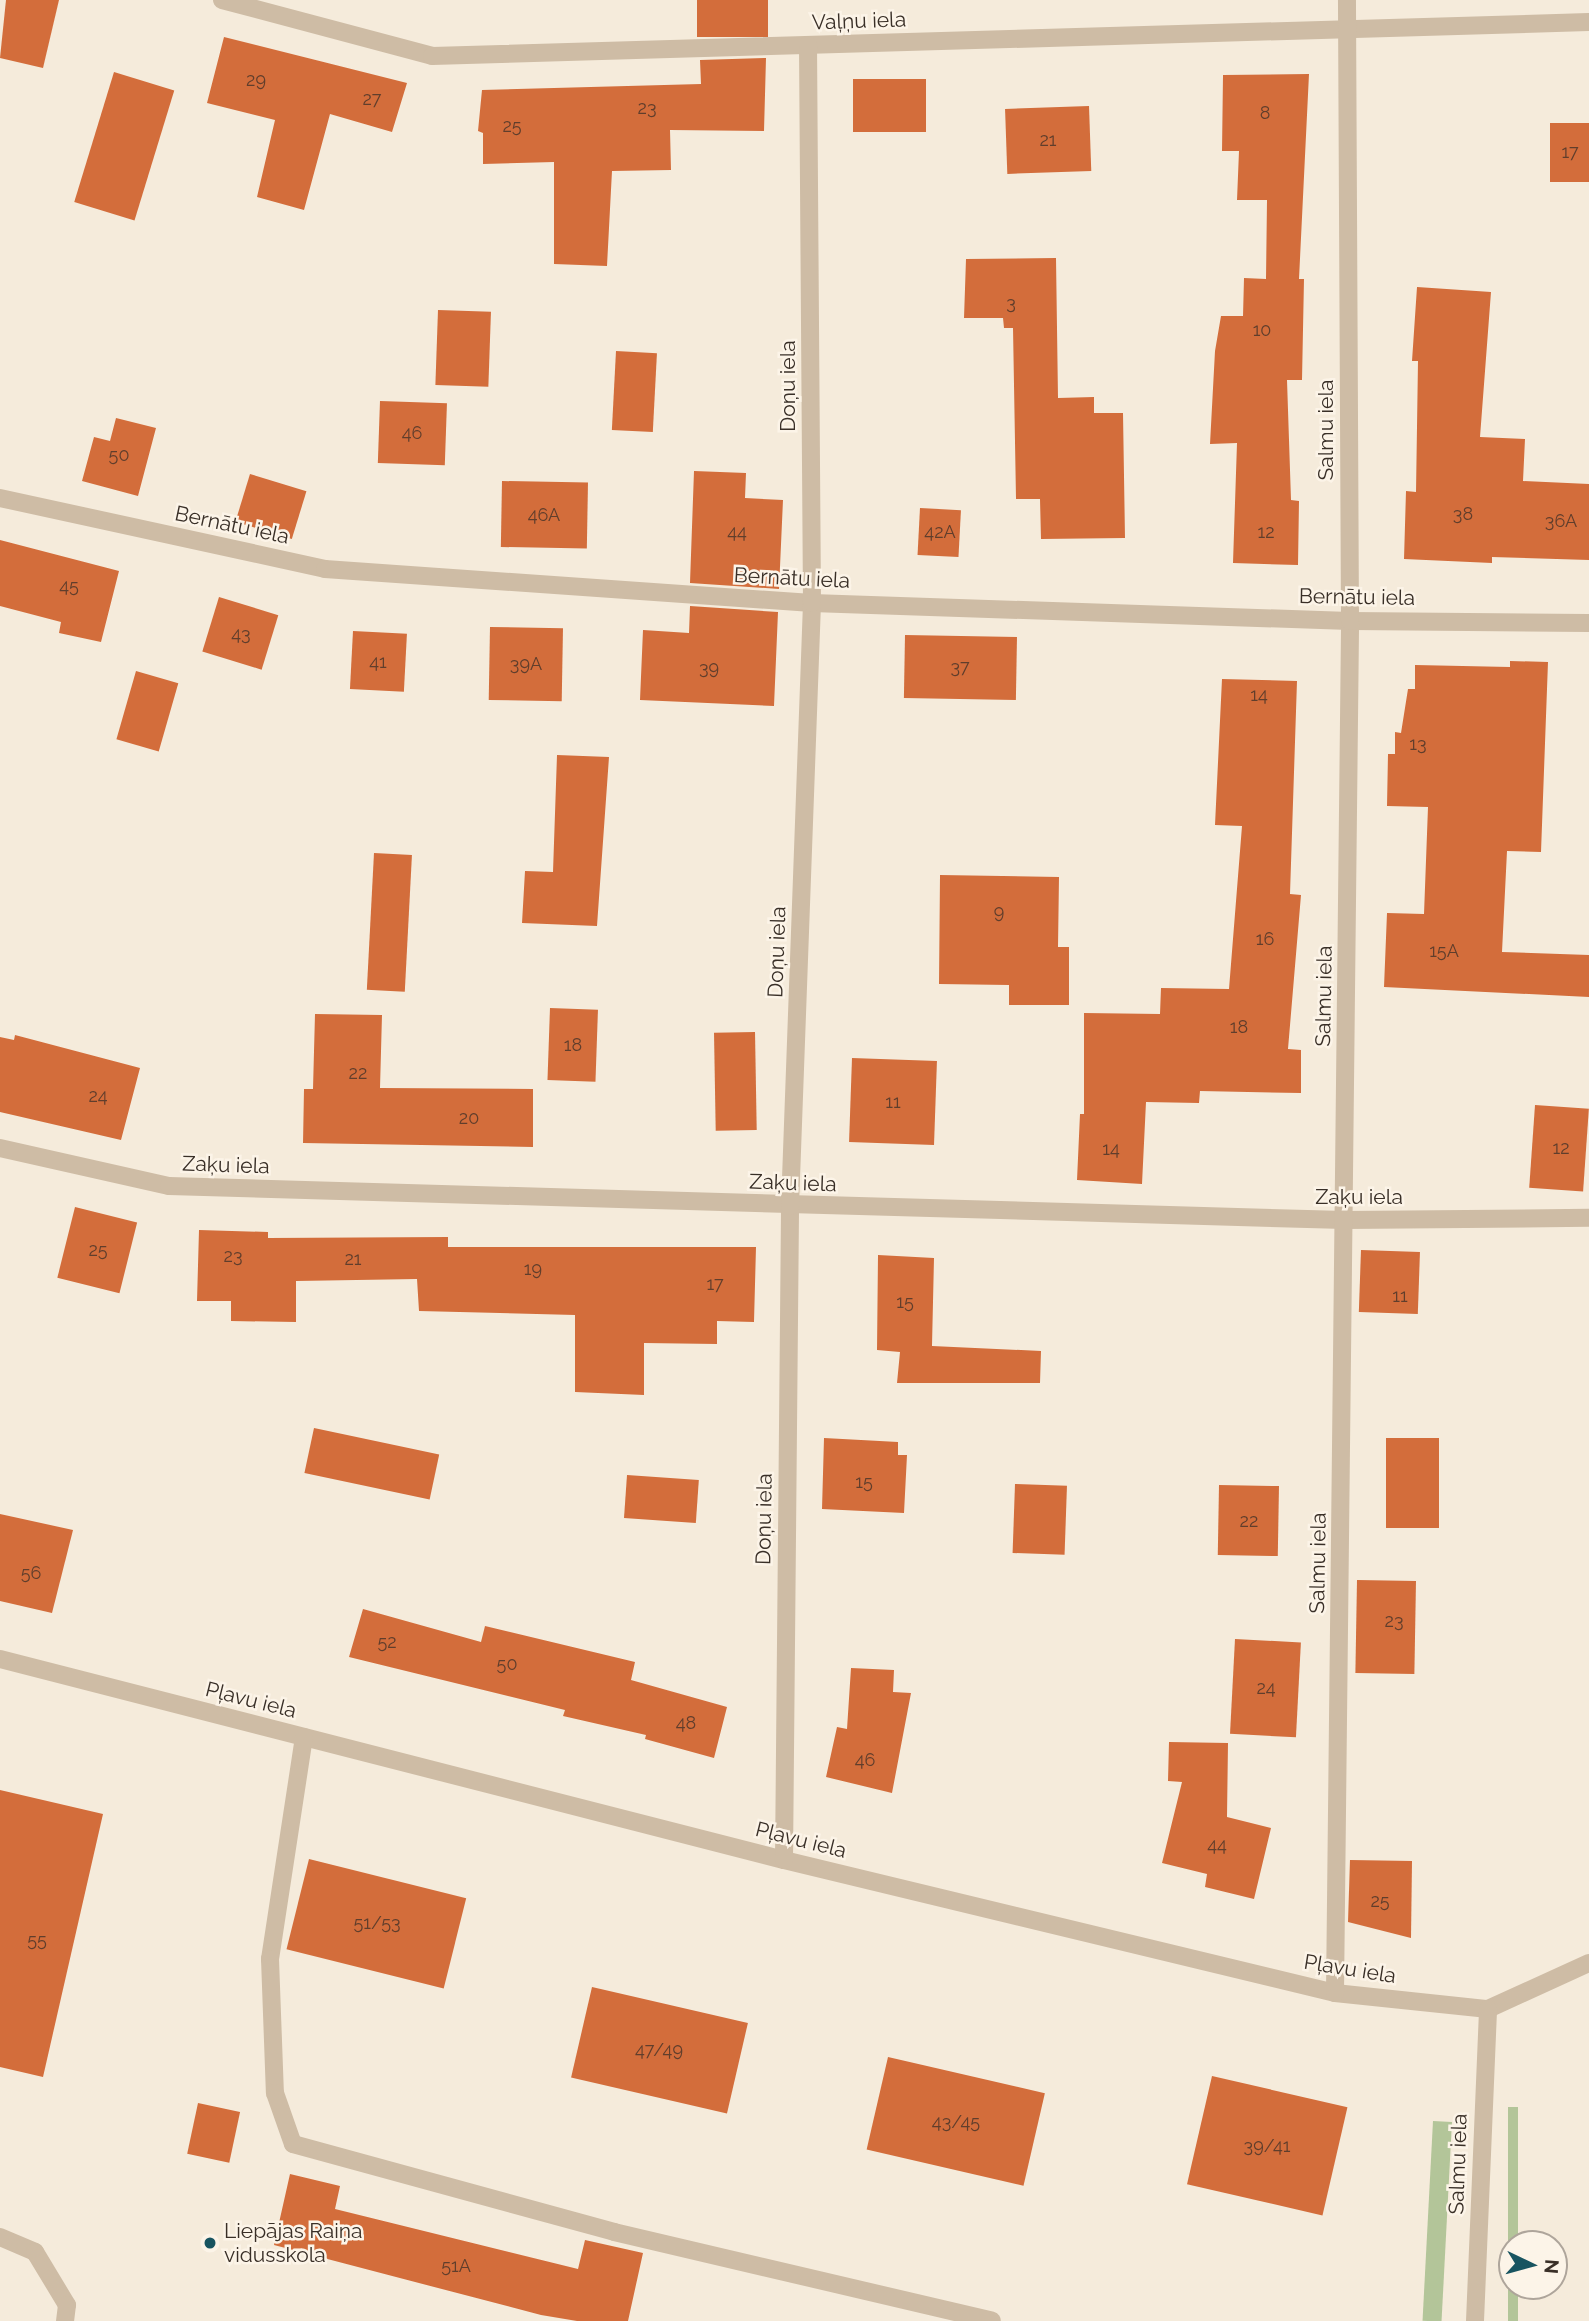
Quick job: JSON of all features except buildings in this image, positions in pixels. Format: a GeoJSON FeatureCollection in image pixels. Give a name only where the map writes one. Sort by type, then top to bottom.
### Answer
{"type":"FeatureCollection","features":[{"type":"Feature","properties":{"kind":"street","name":"Vaļņu iela"},"geometry":{"type":"LineString","coordinates":[[222,0],[432,57],[1347,27],[1589,22]]}},
{"type":"Feature","properties":{"kind":"street"},"geometry":{"type":"LineString","coordinates":[[296,19],[300,0]]}},
{"type":"Feature","properties":{"kind":"street","name":"Salmu iela"},"geometry":{"type":"LineString","coordinates":[[1335,1993],[1350,621],[1347,0]]}},
{"type":"Feature","properties":{"kind":"street","name":"Doņu iela"},"geometry":{"type":"LineString","coordinates":[[784,1860],[790,1206],[813,603],[808,45]]}},
{"type":"Feature","properties":{"kind":"street","name":"Bernātu iela"},"geometry":{"type":"LineString","coordinates":[[0,498],[326,569],[813,603],[1350,621],[1589,623]]}},
{"type":"Feature","properties":{"kind":"street","name":"Zaķu iela"},"geometry":{"type":"LineString","coordinates":[[0,1148],[169,1186],[1345,1220],[1589,1218]]}},
{"type":"Feature","properties":{"kind":"street","name":"Pļavu iela"},"geometry":{"type":"LineString","coordinates":[[0,1659],[784,1860],[1335,1993],[1488,2009]]}},
{"type":"Feature","properties":{"kind":"street"},"geometry":{"type":"LineString","coordinates":[[304,1737],[270,1959],[275,2093],[293,2144],[614,2232],[992,2321]]}},
{"type":"Feature","properties":{"kind":"street"},"geometry":{"type":"LineString","coordinates":[[1488,2009],[1589,1963]]}},
{"type":"Feature","properties":{"kind":"street","name":"Salmu iela"},"geometry":{"type":"LineString","coordinates":[[1475,2321],[1488,2009]]}},
{"type":"Feature","properties":{"kind":"street"},"geometry":{"type":"LineString","coordinates":[[0,2236],[35,2252],[66,2305],[65,2321]]}},
{"type":"Feature","properties":{"kind":"green space"},"geometry":{"type":"Polygon","coordinates":[[[1508,2107],[1518,2107],[1518,2230],[1508,2230],[1508,2107]]]}},
{"type":"Feature","properties":{"kind":"green space"},"geometry":{"type":"Polygon","coordinates":[[[1433,2121],[1452,2122],[1442,2321],[1423,2321],[1433,2121]]]}},
{"type":"Feature","properties":{"kind":"green space"},"geometry":{"type":"Polygon","coordinates":[[[1508,2300],[1518,2300],[1518,2321],[1508,2321],[1508,2300]]]}},
{"type":"Feature","properties":{"kind":"place","name":"Liepājas Raiņa vidusskola"},"geometry":{"type":"Point","coordinates":[210,2243]}}]}
